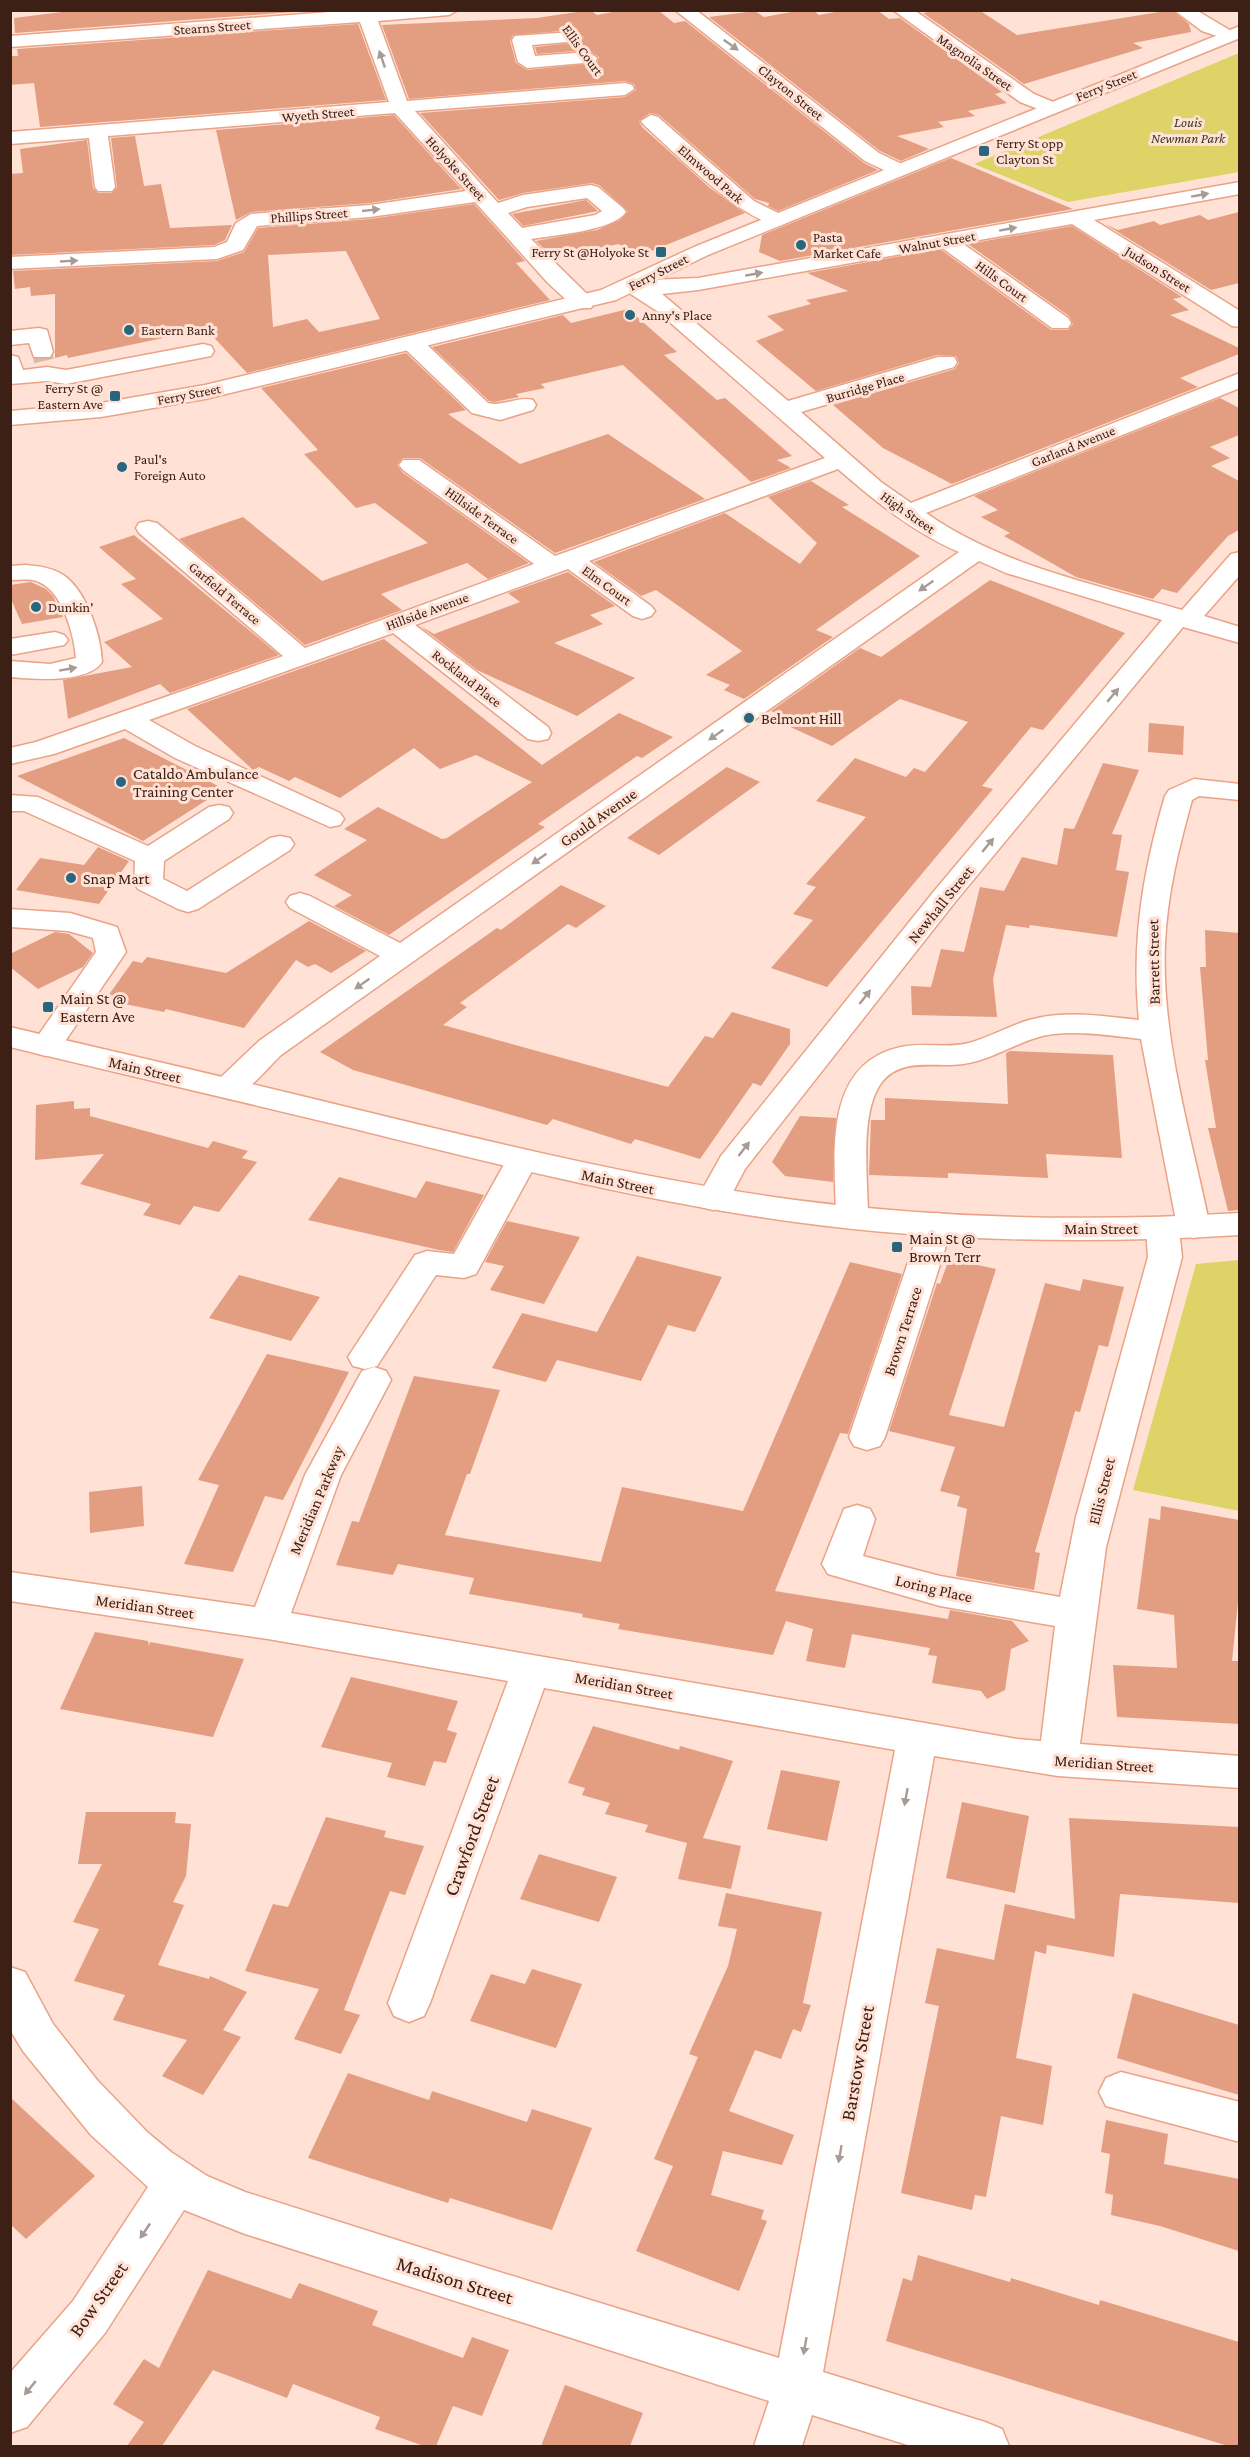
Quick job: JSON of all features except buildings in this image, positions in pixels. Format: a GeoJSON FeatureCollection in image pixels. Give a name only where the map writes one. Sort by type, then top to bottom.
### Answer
{"type":"FeatureCollection","features":[{"type":"Feature","properties":{"kind":"street","name":"Stearns Street"},"geometry":{"type":"LineString","coordinates":[[10,42],[366,13],[450,10]]}},
{"type":"Feature","properties":{"kind":"street","name":"Clayton Street"},"geometry":{"type":"LineString","coordinates":[[684,10],[741,52],[872,157],[899,170]]}},
{"type":"Feature","properties":{"kind":"street","name":"Magnolia Street"},"geometry":{"type":"LineString","coordinates":[[903,10],[1027,98],[1051,108]]}},
{"type":"Feature","properties":{"kind":"street"},"geometry":{"type":"LineString","coordinates":[[1183,10],[1208,27],[1234,33]]}},
{"type":"Feature","properties":{"kind":"street","name":"Holyoke Street"},"geometry":{"type":"LineString","coordinates":[[366,13],[400,107],[517,235],[583,303]]}},
{"type":"Feature","properties":{"kind":"street","name":"Ellis Court"},"geometry":{"type":"LineString","coordinates":[[561,19],[588,58],[618,90]]}},
{"type":"Feature","properties":{"kind":"street","name":"Ferry Street"},"geometry":{"type":"LineString","coordinates":[[10,418],[79,412],[205,392],[583,303],[634,286],[677,262],[1234,33]]}},
{"type":"Feature","properties":{"kind":"street"},"geometry":{"type":"LineString","coordinates":[[573,37],[520,40],[527,62],[588,58]]}},
{"type":"Feature","properties":{"kind":"street","name":"Wyeth Street"},"geometry":{"type":"LineString","coordinates":[[10,138],[618,90]]}},
{"type":"Feature","properties":{"kind":"street","name":"Elmwood Park"},"geometry":{"type":"LineString","coordinates":[[651,121],[747,205],[777,220]]}},
{"type":"Feature","properties":{"kind":"street"},"geometry":{"type":"LineString","coordinates":[[98,131],[105,188]]}},
{"type":"Feature","properties":{"kind":"street","name":"Walnut Street"},"geometry":{"type":"LineString","coordinates":[[634,286],[662,288],[711,282],[1239,188]]}},
{"type":"Feature","properties":{"kind":"street"},"geometry":{"type":"LineString","coordinates":[[494,210],[523,201],[591,191],[616,212],[601,220],[517,235]]}},
{"type":"Feature","properties":{"kind":"street","name":"Phillips Street"},"geometry":{"type":"LineString","coordinates":[[10,263],[217,253],[236,246],[243,227],[251,220],[370,211],[480,195]]}},
{"type":"Feature","properties":{"kind":"street","name":"Judson Street"},"geometry":{"type":"LineString","coordinates":[[1076,217],[1239,321]]}},
{"type":"Feature","properties":{"kind":"street","name":"Hills Court"},"geometry":{"type":"LineString","coordinates":[[944,240],[1060,323]]}},
{"type":"Feature","properties":{"kind":"street"},"geometry":{"type":"LineString","coordinates":[[677,262],[711,282]]}},
{"type":"Feature","properties":{"kind":"street","name":"High Street"},"geometry":{"type":"LineString","coordinates":[[634,286],[665,306],[841,460],[906,513],[944,537],[974,553],[1015,568],[1239,635]]}},
{"type":"Feature","properties":{"kind":"street"},"geometry":{"type":"LineString","coordinates":[[10,338],[39,335],[50,366],[79,412]]}},
{"type":"Feature","properties":{"kind":"street"},"geometry":{"type":"LineString","coordinates":[[412,343],[480,408],[500,413],[525,405]]}},
{"type":"Feature","properties":{"kind":"street"},"geometry":{"type":"LineString","coordinates":[[10,362],[14,378],[50,366],[203,351]]}},
{"type":"Feature","properties":{"kind":"street","name":"Burridge Place"},"geometry":{"type":"LineString","coordinates":[[784,410],[946,362]]}},
{"type":"Feature","properties":{"kind":"street","name":"Garland Avenue"},"geometry":{"type":"LineString","coordinates":[[906,513],[1239,380]]}},
{"type":"Feature","properties":{"kind":"street"},"geometry":{"type":"LineString","coordinates":[[10,433],[52,415]]}},
{"type":"Feature","properties":{"kind":"street","name":"Hillside Avenue"},"geometry":{"type":"LineString","coordinates":[[10,756],[44,747],[301,658],[841,460]]}},
{"type":"Feature","properties":{"kind":"street","name":"Hillside Terrace"},"geometry":{"type":"LineString","coordinates":[[411,465],[562,563]]}},
{"type":"Feature","properties":{"kind":"street","name":"Garfield Terrace"},"geometry":{"type":"LineString","coordinates":[[148,528],[301,658]]}},
{"type":"Feature","properties":{"kind":"street","name":"Gould Avenue"},"geometry":{"type":"LineString","coordinates":[[228,1089],[251,1063],[270,1048],[974,553]]}},
{"type":"Feature","properties":{"kind":"street","name":"Newhall Street"},"geometry":{"type":"LineString","coordinates":[[713,1199],[732,1164],[945,896],[1182,619],[1239,559]]}},
{"type":"Feature","properties":{"kind":"street","name":"Elm Court"},"geometry":{"type":"LineString","coordinates":[[562,563],[642,611]]}},
{"type":"Feature","properties":{"kind":"street"},"geometry":{"type":"LineString","coordinates":[[10,573],[32,571],[57,582],[68,591],[89,650],[89,662],[75,669],[43,673],[10,669]]}},
{"type":"Feature","properties":{"kind":"street","name":"Rockland Place"},"geometry":{"type":"LineString","coordinates":[[396,623],[538,733]]}},
{"type":"Feature","properties":{"kind":"street"},"geometry":{"type":"LineString","coordinates":[[10,647],[55,640]]}},
{"type":"Feature","properties":{"kind":"street"},"geometry":{"type":"LineString","coordinates":[[127,718],[185,752],[330,819]]}},
{"type":"Feature","properties":{"kind":"street","name":"Barrett Street"},"geometry":{"type":"LineString","coordinates":[[1178,1228],[1151,993],[1153,912],[1162,853],[1179,796],[1194,787],[1239,792]]}},
{"type":"Feature","properties":{"kind":"street"},"geometry":{"type":"LineString","coordinates":[[10,803],[28,803],[150,857]]}},
{"type":"Feature","properties":{"kind":"street"},"geometry":{"type":"LineString","coordinates":[[150,857],[219,813]]}},
{"type":"Feature","properties":{"kind":"street"},"geometry":{"type":"LineString","coordinates":[[150,857],[148,883],[188,903],[280,844]]}},
{"type":"Feature","properties":{"kind":"street"},"geometry":{"type":"LineString","coordinates":[[300,902],[402,956]]}},
{"type":"Feature","properties":{"kind":"street"},"geometry":{"type":"LineString","coordinates":[[10,918],[70,922],[107,933],[111,952],[46,1046]]}},
{"type":"Feature","properties":{"kind":"street"},"geometry":{"type":"LineString","coordinates":[[852,1216],[853,1133],[857,1096],[869,1076],[883,1061],[903,1055],[964,1054],[1010,1036],[1053,1025],[1156,1030]]}},
{"type":"Feature","properties":{"kind":"street","name":"Main Street"},"geometry":{"type":"LineString","coordinates":[[10,1037],[522,1160],[713,1199],[937,1224],[1178,1228],[1239,1224]]}},
{"type":"Feature","properties":{"kind":"street","name":"Meridian Parkway"},"geometry":{"type":"LineString","coordinates":[[268,1624],[323,1475],[370,1368],[427,1263],[465,1266],[522,1160]]}},
{"type":"Feature","properties":{"kind":"street","name":"Brown Terrace"},"geometry":{"type":"LineString","coordinates":[[867,1437],[937,1224]]}},
{"type":"Feature","properties":{"kind":"street","name":"Ellis Street"},"geometry":{"type":"LineString","coordinates":[[1058,1760],[1076,1615],[1094,1517],[1166,1257],[1178,1228]]}},
{"type":"Feature","properties":{"kind":"street","name":"Loring Place"},"geometry":{"type":"LineString","coordinates":[[857,1519],[841,1564],[940,1591],[1076,1615]]}},
{"type":"Feature","properties":{"kind":"street","name":"Meridian Street"},"geometry":{"type":"LineString","coordinates":[[10,1586],[268,1624],[917,1739],[1058,1760],[1239,1772]]}},
{"type":"Feature","properties":{"kind":"street","name":"Crawford Street"},"geometry":{"type":"LineString","coordinates":[[409,2002],[532,1669]]}},
{"type":"Feature","properties":{"kind":"street","name":"Barstow Street"},"geometry":{"type":"LineString","coordinates":[[778,2446],[797,2388],[917,1739]]}},
{"type":"Feature","properties":{"kind":"street","name":"Madison Street"},"geometry":{"type":"LineString","coordinates":[[10,1985],[19,2009],[31,2028],[72,2082],[138,2151],[177,2182],[216,2202],[971,2444]]}},
{"type":"Feature","properties":{"kind":"street"},"geometry":{"type":"LineString","coordinates":[[1121,2092],[1239,2122]]}},
{"type":"Feature","properties":{"kind":"street","name":"Bow Street"},"geometry":{"type":"LineString","coordinates":[[10,2410],[89,2316],[177,2182]]}},
{"type":"Feature","properties":{"kind":"green space","name":"Louis Newman Park"},"geometry":{"type":"Polygon","coordinates":[[[1239,53],[1239,172],[1068,202],[974,164],[1239,53]]]}},
{"type":"Feature","properties":{"kind":"green space"},"geometry":{"type":"Polygon","coordinates":[[[1239,1260],[1239,1511],[1133,1490],[1196,1264],[1239,1260]]]}},
{"type":"Feature","properties":{"kind":"tunnel"},"geometry":{"type":"LineString","coordinates":[[42,352],[44,361]]}},
{"type":"Feature","properties":{"kind":"place","name":"Ferry St opp Clayton St"},"geometry":{"type":"Point","coordinates":[984,151]}},
{"type":"Feature","properties":{"kind":"place","name":"Pasta Market Cafe"},"geometry":{"type":"Point","coordinates":[801,245]}},
{"type":"Feature","properties":{"kind":"place","name":"Ferry St @Holyoke St"},"geometry":{"type":"Point","coordinates":[661,252]}},
{"type":"Feature","properties":{"kind":"place","name":"Anny's Place"},"geometry":{"type":"Point","coordinates":[630,315]}},
{"type":"Feature","properties":{"kind":"place","name":"Eastern Bank"},"geometry":{"type":"Point","coordinates":[129,330]}},
{"type":"Feature","properties":{"kind":"place","name":"Ferry St @ Eastern Ave"},"geometry":{"type":"Point","coordinates":[115,396]}},
{"type":"Feature","properties":{"kind":"place","name":"Paul's Foreign Auto"},"geometry":{"type":"Point","coordinates":[122,467]}},
{"type":"Feature","properties":{"kind":"place","name":"Dunkin'"},"geometry":{"type":"Point","coordinates":[36,607]}},
{"type":"Feature","properties":{"kind":"place","name":"Belmont Hill"},"geometry":{"type":"Point","coordinates":[749,718]}},
{"type":"Feature","properties":{"kind":"place","name":"Cataldo Ambulance Training Center"},"geometry":{"type":"Point","coordinates":[121,782]}},
{"type":"Feature","properties":{"kind":"place","name":"Snap Mart"},"geometry":{"type":"Point","coordinates":[71,878]}},
{"type":"Feature","properties":{"kind":"place","name":"Main St @ Eastern Ave"},"geometry":{"type":"Point","coordinates":[48,1007]}},
{"type":"Feature","properties":{"kind":"place","name":"Main St @ Brown Terr"},"geometry":{"type":"Point","coordinates":[897,1247]}}]}
